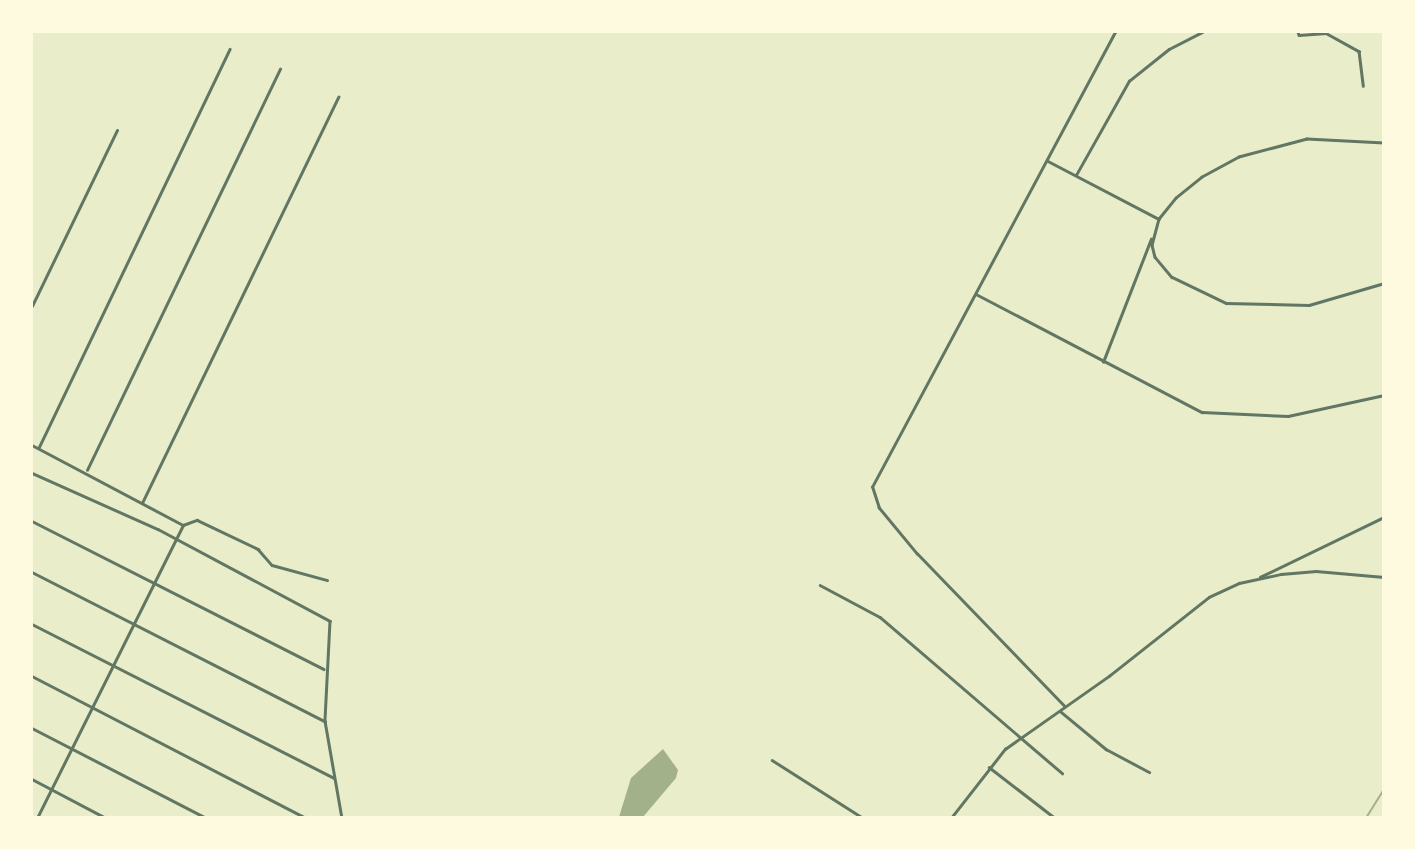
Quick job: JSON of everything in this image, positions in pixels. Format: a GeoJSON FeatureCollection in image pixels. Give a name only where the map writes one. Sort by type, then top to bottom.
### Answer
{"type":"FeatureCollection","features":[{"type":"Feature","properties":{"kind":"street"},"geometry":{"type":"LineString","coordinates":[[1065,707],[917,554],[879,508],[873,492],[877,471],[976,294],[1115,32]]}},
{"type":"Feature","properties":{"kind":"street"},"geometry":{"type":"LineString","coordinates":[[1076,175],[1129,81],[1169,49],[1202,32]]}},
{"type":"Feature","properties":{"kind":"street"},"geometry":{"type":"LineString","coordinates":[[1298,32],[1299,35],[1326,33],[1359,51],[1363,86]]}},
{"type":"Feature","properties":{"kind":"street"},"geometry":{"type":"LineString","coordinates":[[39,447],[230,49]]}},
{"type":"Feature","properties":{"kind":"street"},"geometry":{"type":"LineString","coordinates":[[87,470],[280,69]]}},
{"type":"Feature","properties":{"kind":"street"},"geometry":{"type":"LineString","coordinates":[[142,503],[338,97]]}},
{"type":"Feature","properties":{"kind":"street"},"geometry":{"type":"LineString","coordinates":[[32,306],[117,130]]}},
{"type":"Feature","properties":{"kind":"street"},"geometry":{"type":"LineString","coordinates":[[1103,362],[1159,219],[1198,180],[1265,146],[1330,137],[1384,143]]}},
{"type":"Feature","properties":{"kind":"street"},"geometry":{"type":"LineString","coordinates":[[1046,160],[1159,219]]}},
{"type":"Feature","properties":{"kind":"street"},"geometry":{"type":"LineString","coordinates":[[1153,232],[1155,257],[1162,268],[1188,288],[1216,301],[1288,307],[1328,302],[1384,282]]}},
{"type":"Feature","properties":{"kind":"street"},"geometry":{"type":"LineString","coordinates":[[976,294],[1202,412],[1288,416],[1384,395]]}},
{"type":"Feature","properties":{"kind":"street"},"geometry":{"type":"LineString","coordinates":[[32,445],[87,470],[183,525]]}},
{"type":"Feature","properties":{"kind":"street"},"geometry":{"type":"LineString","coordinates":[[32,473],[177,538],[305,605],[330,621],[324,669],[325,721],[342,817]]}},
{"type":"Feature","properties":{"kind":"street"},"geometry":{"type":"LineString","coordinates":[[951,817],[989,767],[1019,739],[1060,711],[1209,597],[1253,580],[1384,517]]}},
{"type":"Feature","properties":{"kind":"street"},"geometry":{"type":"LineString","coordinates":[[37,817],[183,525],[197,520],[258,549],[272,565],[327,580]]}},
{"type":"Feature","properties":{"kind":"street"},"geometry":{"type":"LineString","coordinates":[[32,521],[324,669]]}},
{"type":"Feature","properties":{"kind":"street"},"geometry":{"type":"LineString","coordinates":[[1253,580],[1316,571],[1384,578]]}},
{"type":"Feature","properties":{"kind":"street"},"geometry":{"type":"LineString","coordinates":[[32,572],[325,721]]}},
{"type":"Feature","properties":{"kind":"street"},"geometry":{"type":"LineString","coordinates":[[820,585],[880,618],[1062,773]]}},
{"type":"Feature","properties":{"kind":"street"},"geometry":{"type":"LineString","coordinates":[[32,624],[334,778]]}},
{"type":"Feature","properties":{"kind":"street"},"geometry":{"type":"LineString","coordinates":[[32,676],[306,817]]}},
{"type":"Feature","properties":{"kind":"street"},"geometry":{"type":"LineString","coordinates":[[1060,711],[1106,749],[1149,772]]}},
{"type":"Feature","properties":{"kind":"street"},"geometry":{"type":"LineString","coordinates":[[32,728],[206,817]]}},
{"type":"Feature","properties":{"kind":"street"},"geometry":{"type":"LineString","coordinates":[[772,760],[863,817]]}},
{"type":"Feature","properties":{"kind":"street"},"geometry":{"type":"LineString","coordinates":[[989,767],[1055,817]]}},
{"type":"Feature","properties":{"kind":"street"},"geometry":{"type":"LineString","coordinates":[[32,779],[106,817]]}},
{"type":"Feature","properties":{"kind":"shaded area"},"geometry":{"type":"Polygon","coordinates":[[[663,749],[678,770],[676,778],[643,817],[619,817],[631,778],[663,749]]]}},
{"type":"Feature","properties":{"kind":"waterway"},"geometry":{"type":"LineString","coordinates":[[1366,818],[1384,789]]}}]}
